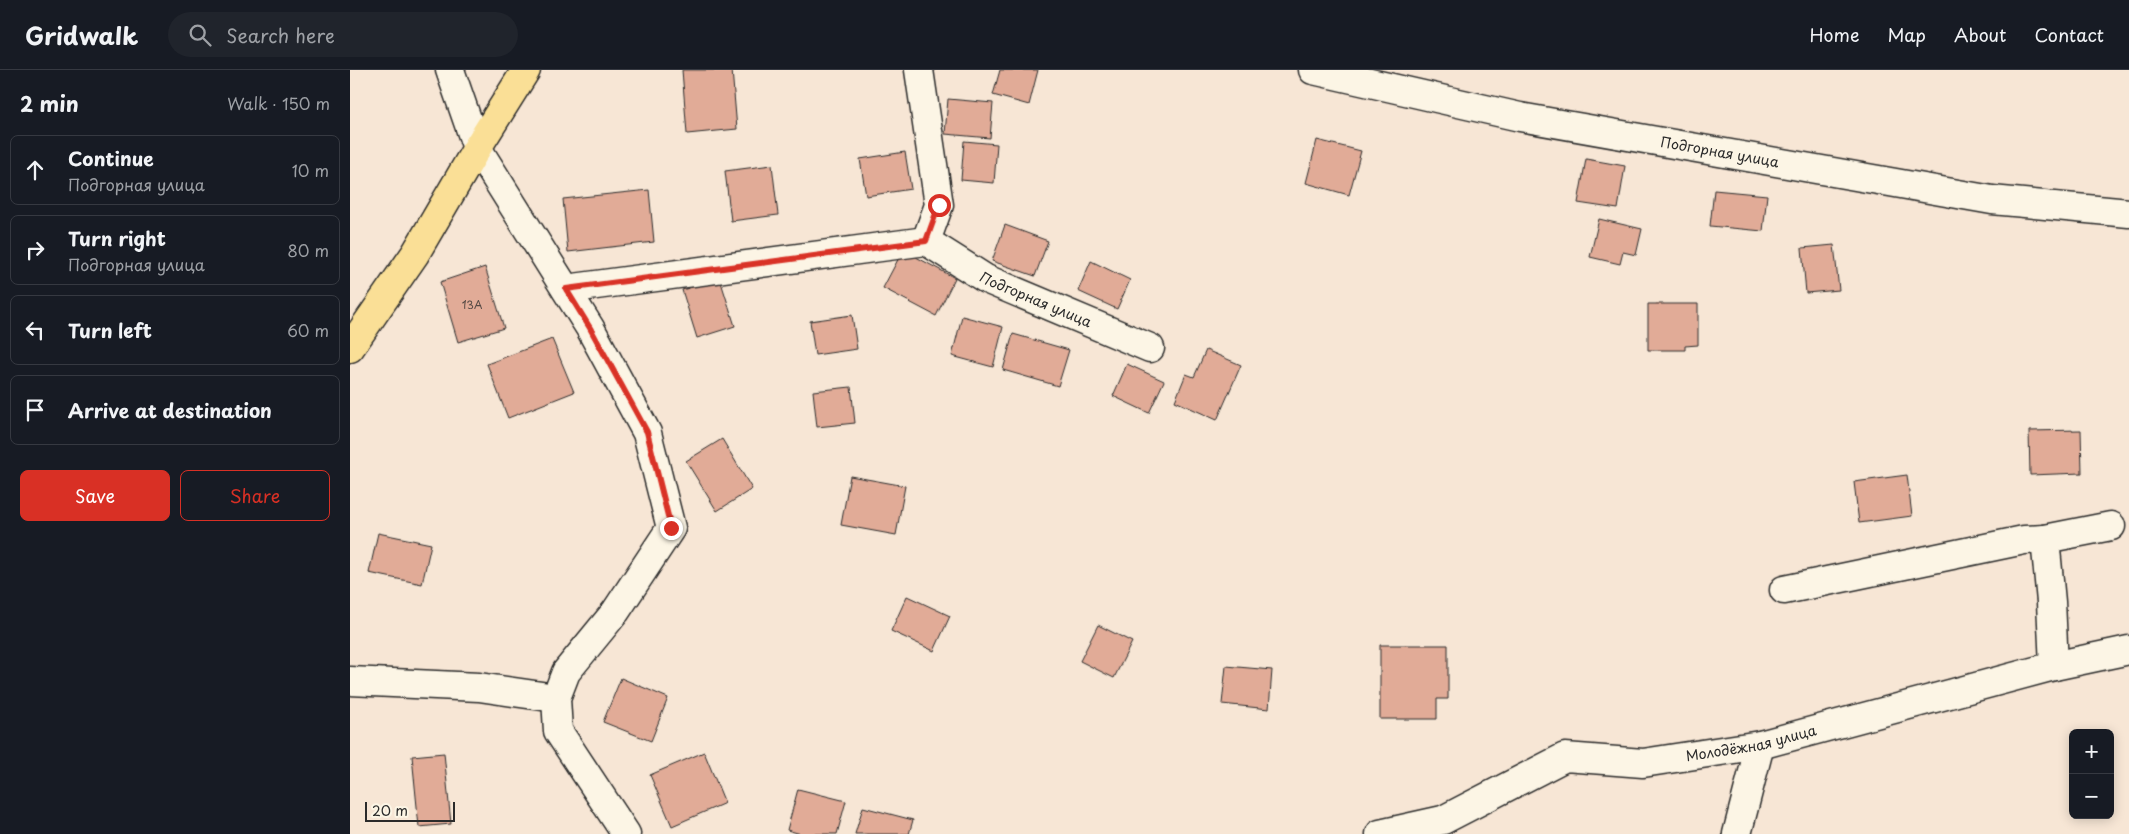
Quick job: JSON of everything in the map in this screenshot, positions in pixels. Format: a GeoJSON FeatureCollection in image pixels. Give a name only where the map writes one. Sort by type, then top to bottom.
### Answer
{"type":"FeatureCollection","features":[{"type":"Feature","properties":{"kind":"main road"},"geometry":{"type":"LineString","coordinates":[[350,348],[414,254],[526,70]]}},
{"type":"Feature","properties":{"kind":"street"},"geometry":{"type":"LineString","coordinates":[[450,70],[477,148],[590,328],[647,432],[671,528],[616,611],[566,672],[556,698],[558,730],[626,834]]}},
{"type":"Feature","properties":{"kind":"street"},"geometry":{"type":"LineString","coordinates":[[566,289],[926,241],[939,205],[919,70]]}},
{"type":"Feature","properties":{"kind":"street","name":"Подгорная улица"},"geometry":{"type":"LineString","coordinates":[[1313,70],[1520,117],[1972,196],[2129,213]]}},
{"type":"Feature","properties":{"kind":"street","name":"Подгорная улица"},"geometry":{"type":"LineString","coordinates":[[926,241],[986,279],[1150,348]]}},
{"type":"Feature","properties":{"kind":"street"},"geometry":{"type":"LineString","coordinates":[[1784,590],[2024,540],[2045,539],[2111,526]]}},
{"type":"Feature","properties":{"kind":"street"},"geometry":{"type":"LineString","coordinates":[[2045,539],[2051,602],[2054,666]]}},
{"type":"Feature","properties":{"kind":"street","name":"Молодёжная улица"},"geometry":{"type":"LineString","coordinates":[[1380,834],[1443,820],[1566,757],[1643,763],[1760,745],[2054,666],[2129,650]]}},
{"type":"Feature","properties":{"kind":"street"},"geometry":{"type":"LineString","coordinates":[[350,681],[479,688],[556,698]]}},
{"type":"Feature","properties":{"kind":"street"},"geometry":{"type":"LineString","coordinates":[[1737,834],[1760,745]]}},
{"type":"Feature","properties":{"kind":"building"},"geometry":{"type":"Polygon","coordinates":[[[682,70],[732,70],[737,129],[687,134],[682,70]]]}},
{"type":"Feature","properties":{"kind":"building"},"geometry":{"type":"Polygon","coordinates":[[[1000,70],[1038,70],[1029,105],[993,95],[1000,70]]]}},
{"type":"Feature","properties":{"kind":"building"},"geometry":{"type":"Polygon","coordinates":[[[948,99],[993,103],[990,138],[945,134],[948,99]]]}},
{"type":"Feature","properties":{"kind":"building"},"geometry":{"type":"Polygon","coordinates":[[[1317,140],[1361,151],[1349,195],[1306,183],[1317,140]]]}},
{"type":"Feature","properties":{"kind":"building"},"geometry":{"type":"Polygon","coordinates":[[[964,141],[997,144],[994,183],[961,180],[964,141]]]}},
{"type":"Feature","properties":{"kind":"building"},"geometry":{"type":"Polygon","coordinates":[[[905,152],[911,189],[866,196],[860,159],[905,152]]]}},
{"type":"Feature","properties":{"kind":"building"},"geometry":{"type":"Polygon","coordinates":[[[1586,159],[1625,166],[1618,209],[1578,203],[1586,159]]]}},
{"type":"Feature","properties":{"kind":"building"},"geometry":{"type":"Polygon","coordinates":[[[772,165],[778,215],[731,221],[725,171],[772,165]]]}},
{"type":"Feature","properties":{"kind":"building"},"geometry":{"type":"Polygon","coordinates":[[[649,190],[654,242],[568,252],[563,199],[649,190]]]}},
{"type":"Feature","properties":{"kind":"building"},"geometry":{"type":"Polygon","coordinates":[[[1714,190],[1767,195],[1763,231],[1710,226],[1714,190]]]}},
{"type":"Feature","properties":{"kind":"building"},"geometry":{"type":"Polygon","coordinates":[[[1599,219],[1642,229],[1636,255],[1623,252],[1620,264],[1590,257],[1599,219]]]}},
{"type":"Feature","properties":{"kind":"building"},"geometry":{"type":"Polygon","coordinates":[[[1005,225],[1048,241],[1035,276],[992,261],[1005,225]]]}},
{"type":"Feature","properties":{"kind":"building"},"geometry":{"type":"Polygon","coordinates":[[[1834,245],[1839,290],[1806,293],[1802,248],[1834,245]]]}},
{"type":"Feature","properties":{"kind":"building"},"geometry":{"type":"Polygon","coordinates":[[[903,250],[955,278],[936,316],[883,288],[903,250]]]}},
{"type":"Feature","properties":{"kind":"building"},"geometry":{"type":"Polygon","coordinates":[[[1091,261],[1130,280],[1117,309],[1078,291],[1091,261]]]}},
{"type":"Feature","properties":{"kind":"building"},"geometry":{"type":"Polygon","coordinates":[[[485,267],[504,328],[458,342],[440,282],[485,267]]]}},
{"type":"Feature","properties":{"kind":"building"},"geometry":{"type":"Polygon","coordinates":[[[720,279],[735,326],[697,338],[682,290],[720,279]]]}},
{"type":"Feature","properties":{"kind":"building"},"geometry":{"type":"Polygon","coordinates":[[[1648,304],[1698,304],[1698,345],[1685,346],[1685,350],[1648,350],[1648,304]]]}},
{"type":"Feature","properties":{"kind":"building"},"geometry":{"type":"Polygon","coordinates":[[[852,315],[857,349],[815,355],[810,321],[852,315]]]}},
{"type":"Feature","properties":{"kind":"building"},"geometry":{"type":"Polygon","coordinates":[[[962,316],[1003,327],[993,367],[952,356],[962,316]]]}},
{"type":"Feature","properties":{"kind":"building"},"geometry":{"type":"Polygon","coordinates":[[[1013,334],[1069,350],[1058,386],[1003,370],[1013,334]]]}},
{"type":"Feature","properties":{"kind":"building"},"geometry":{"type":"Polygon","coordinates":[[[552,339],[574,392],[508,418],[487,364],[552,339]]]}},
{"type":"Feature","properties":{"kind":"building"},"geometry":{"type":"Polygon","coordinates":[[[1206,350],[1241,365],[1217,420],[1175,401],[1186,374],[1194,377],[1206,350]]]}},
{"type":"Feature","properties":{"kind":"building"},"geometry":{"type":"Polygon","coordinates":[[[1127,364],[1164,381],[1149,413],[1113,396],[1127,364]]]}},
{"type":"Feature","properties":{"kind":"building"},"geometry":{"type":"Polygon","coordinates":[[[851,387],[855,423],[817,427],[813,391],[851,387]]]}},
{"type":"Feature","properties":{"kind":"building"},"geometry":{"type":"Polygon","coordinates":[[[2081,430],[2082,473],[2030,475],[2029,431],[2081,430]]]}},
{"type":"Feature","properties":{"kind":"building"},"geometry":{"type":"Polygon","coordinates":[[[722,439],[752,489],[717,511],[686,461],[722,439]]]}},
{"type":"Feature","properties":{"kind":"building"},"geometry":{"type":"Polygon","coordinates":[[[1907,475],[1912,516],[1859,523],[1854,482],[1907,475]]]}},
{"type":"Feature","properties":{"kind":"building"},"geometry":{"type":"Polygon","coordinates":[[[850,476],[905,486],[896,535],[841,525],[850,476]]]}},
{"type":"Feature","properties":{"kind":"building"},"geometry":{"type":"Polygon","coordinates":[[[378,533],[431,544],[422,584],[369,573],[378,533]]]}},
{"type":"Feature","properties":{"kind":"building"},"geometry":{"type":"Polygon","coordinates":[[[907,596],[950,616],[934,651],[891,631],[907,596]]]}},
{"type":"Feature","properties":{"kind":"building"},"geometry":{"type":"Polygon","coordinates":[[[1098,625],[1132,642],[1114,678],[1080,661],[1098,625]]]}},
{"type":"Feature","properties":{"kind":"building"},"geometry":{"type":"Polygon","coordinates":[[[1380,645],[1448,645],[1448,699],[1437,699],[1437,719],[1380,719],[1380,645]]]}},
{"type":"Feature","properties":{"kind":"building"},"geometry":{"type":"Polygon","coordinates":[[[1226,666],[1272,670],[1269,709],[1222,704],[1226,666]]]}},
{"type":"Feature","properties":{"kind":"building"},"geometry":{"type":"Polygon","coordinates":[[[621,678],[668,698],[651,741],[603,722],[621,678]]]}},
{"type":"Feature","properties":{"kind":"building"},"geometry":{"type":"Polygon","coordinates":[[[704,752],[725,803],[672,826],[650,775],[704,752]]]}},
{"type":"Feature","properties":{"kind":"building"},"geometry":{"type":"Polygon","coordinates":[[[444,753],[451,824],[419,827],[412,756],[444,753]]]}},
{"type":"Feature","properties":{"kind":"building"},"geometry":{"type":"Polygon","coordinates":[[[798,789],[846,801],[837,834],[801,834],[787,830],[798,789]]]}},
{"type":"Feature","properties":{"kind":"building"},"geometry":{"type":"Polygon","coordinates":[[[863,807],[913,820],[909,834],[855,834],[863,807]]]}},
{"type":"Feature","properties":{"kind":"route"},"geometry":{"type":"LineString","coordinates":[[671,528],[647,432],[590,328],[566,289],[926,241],[939,205]]}}]}
